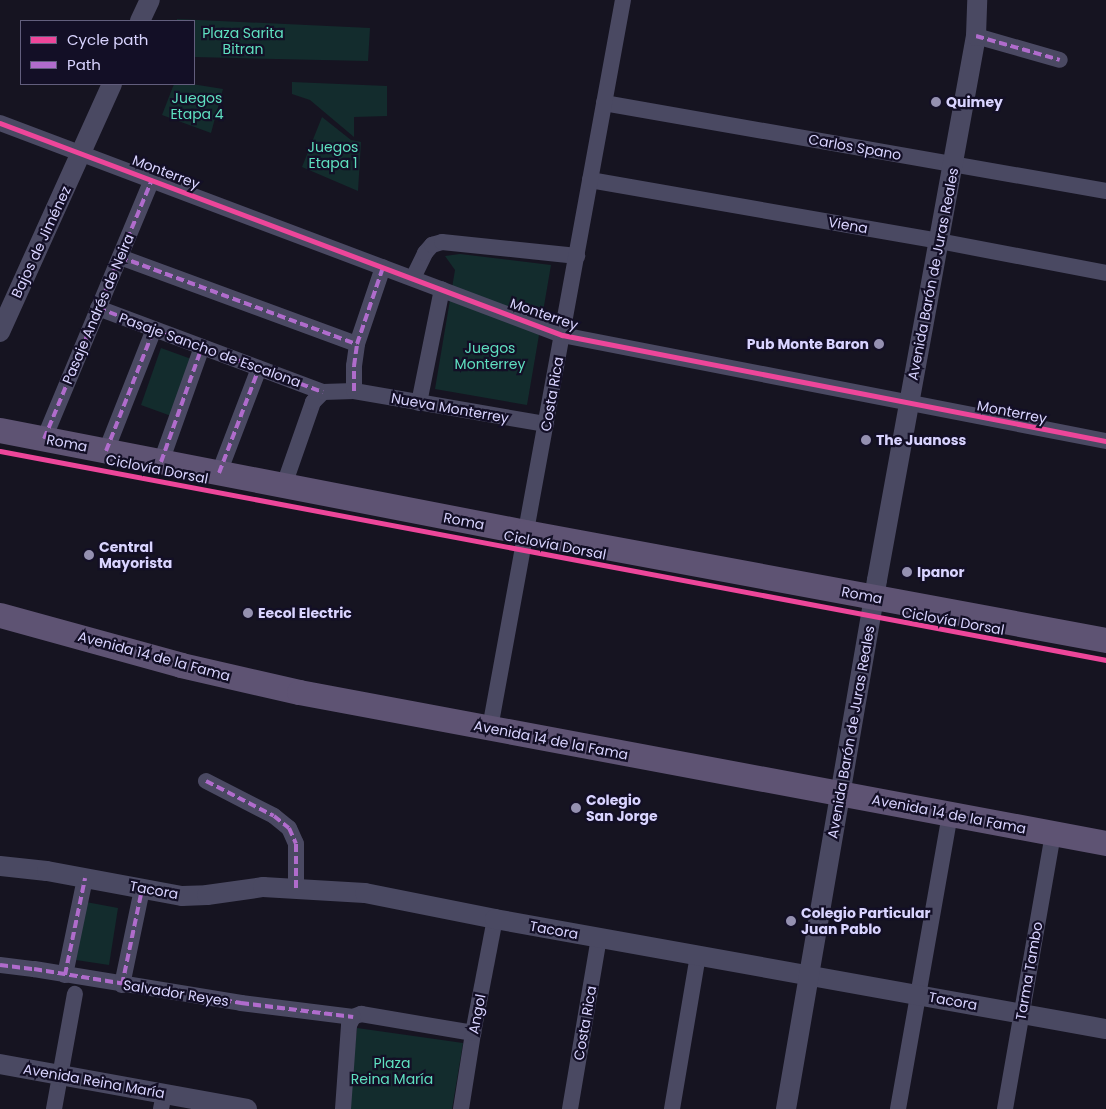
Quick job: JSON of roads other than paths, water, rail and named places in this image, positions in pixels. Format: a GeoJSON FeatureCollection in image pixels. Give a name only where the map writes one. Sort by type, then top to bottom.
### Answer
{"type":"FeatureCollection","features":[{"type":"Feature","properties":{"kind":"main road"},"geometry":{"type":"LineString","coordinates":[[0,413],[44,439]]}},
{"type":"Feature","properties":{"kind":"main road","name":"Roma"},"geometry":{"type":"LineString","coordinates":[[0,430],[525,532],[1106,640]]}},
{"type":"Feature","properties":{"kind":"main road","name":"Avenida 14 de la Fama"},"geometry":{"type":"LineString","coordinates":[[0,615],[181,665],[299,692],[1106,843]]}},
{"type":"Feature","properties":{"kind":"street"},"geometry":{"type":"LineString","coordinates":[[140,20],[150,0]]}},
{"type":"Feature","properties":{"kind":"street","name":"Costa Rica"},"geometry":{"type":"LineString","coordinates":[[490,728],[623,0]]}},
{"type":"Feature","properties":{"kind":"street","name":"Avenida Barón de Juras Reales"},"geometry":{"type":"LineString","coordinates":[[786,1109],[908,404],[976,36],[977,0]]}},
{"type":"Feature","properties":{"kind":"street"},"geometry":{"type":"LineString","coordinates":[[976,36],[1060,60]]}},
{"type":"Feature","properties":{"kind":"street","name":"Bajos de Jiménez"},"geometry":{"type":"LineString","coordinates":[[0,332],[112,85]]}},
{"type":"Feature","properties":{"kind":"street","name":"Carlos Spano"},"geometry":{"type":"LineString","coordinates":[[604,103],[1106,191]]}},
{"type":"Feature","properties":{"kind":"street","name":"Monterrey"},"geometry":{"type":"LineString","coordinates":[[0,123],[82,152],[562,335],[908,404],[1106,441]]}},
{"type":"Feature","properties":{"kind":"street","name":"Pasaje Andrés de Neira"},"geometry":{"type":"LineString","coordinates":[[44,439],[152,179]]}},
{"type":"Feature","properties":{"kind":"street","name":"Viena"},"geometry":{"type":"LineString","coordinates":[[590,180],[939,241],[1106,273]]}},
{"type":"Feature","properties":{"kind":"street"},"geometry":{"type":"LineString","coordinates":[[413,278],[425,252],[432,245],[442,242],[577,256]]}},
{"type":"Feature","properties":{"kind":"street"},"geometry":{"type":"LineString","coordinates":[[120,257],[357,344]]}},
{"type":"Feature","properties":{"kind":"street"},"geometry":{"type":"LineString","coordinates":[[354,391],[354,366],[357,344],[383,267]]}},
{"type":"Feature","properties":{"kind":"street"},"geometry":{"type":"LineString","coordinates":[[419,402],[442,289]]}},
{"type":"Feature","properties":{"kind":"street","name":"Pasaje Sancho de Escalona"},"geometry":{"type":"LineString","coordinates":[[98,308],[323,392]]}},
{"type":"Feature","properties":{"kind":"street"},"geometry":{"type":"LineString","coordinates":[[106,451],[154,329]]}},
{"type":"Feature","properties":{"kind":"street"},"geometry":{"type":"LineString","coordinates":[[161,462],[202,347]]}},
{"type":"Feature","properties":{"kind":"street"},"geometry":{"type":"LineString","coordinates":[[219,473],[259,368]]}},
{"type":"Feature","properties":{"kind":"street","name":"Nueva Monterrey"},"geometry":{"type":"LineString","coordinates":[[323,392],[354,391],[546,424]]}},
{"type":"Feature","properties":{"kind":"street"},"geometry":{"type":"LineString","coordinates":[[284,485],[313,402],[323,392]]}},
{"type":"Feature","properties":{"kind":"street"},"geometry":{"type":"LineString","coordinates":[[206,781],[274,816],[288,828],[296,844],[296,889]]}},
{"type":"Feature","properties":{"kind":"street"},"geometry":{"type":"LineString","coordinates":[[898,1109],[950,814]]}},
{"type":"Feature","properties":{"kind":"street","name":"Tarma Tambo"},"geometry":{"type":"LineString","coordinates":[[1005,1109],[1053,834]]}},
{"type":"Feature","properties":{"kind":"street","name":"Tacora"},"geometry":{"type":"LineString","coordinates":[[0,866],[196,896],[263,887],[365,893],[599,938],[1106,1029]]}},
{"type":"Feature","properties":{"kind":"street"},"geometry":{"type":"LineString","coordinates":[[65,975],[85,878]]}},
{"type":"Feature","properties":{"kind":"street"},"geometry":{"type":"LineString","coordinates":[[122,985],[142,889]]}},
{"type":"Feature","properties":{"kind":"street","name":"Angol"},"geometry":{"type":"LineString","coordinates":[[461,1109],[473,1033],[496,919]]}},
{"type":"Feature","properties":{"kind":"street","name":"Costa Rica"},"geometry":{"type":"LineString","coordinates":[[570,1109],[599,938]]}},
{"type":"Feature","properties":{"kind":"street"},"geometry":{"type":"LineString","coordinates":[[672,1109],[698,956]]}},
{"type":"Feature","properties":{"kind":"street","name":"Salvador Reyes"},"geometry":{"type":"LineString","coordinates":[[0,965],[242,1004],[353,1017],[361,1014],[473,1033]]}},
{"type":"Feature","properties":{"kind":"street"},"geometry":{"type":"LineString","coordinates":[[54,1109],[75,994]]}},
{"type":"Feature","properties":{"kind":"street"},"geometry":{"type":"LineString","coordinates":[[343,1109],[350,1025],[353,1017]]}},
{"type":"Feature","properties":{"kind":"street","name":"Avenida Reina María"},"geometry":{"type":"LineString","coordinates":[[0,1064],[59,1075],[162,1101],[247,1109]]}},
{"type":"Feature","properties":{"kind":"place","name":"Quimey"},"geometry":{"type":"Point","coordinates":[936,102]}},
{"type":"Feature","properties":{"kind":"place","name":"Pub Monte Baron"},"geometry":{"type":"Point","coordinates":[879,344]}},
{"type":"Feature","properties":{"kind":"place","name":"The Juanoss"},"geometry":{"type":"Point","coordinates":[866,440]}},
{"type":"Feature","properties":{"kind":"place","name":"Central Mayorista"},"geometry":{"type":"Point","coordinates":[89,555]}},
{"type":"Feature","properties":{"kind":"place","name":"Ipanor"},"geometry":{"type":"Point","coordinates":[907,572]}},
{"type":"Feature","properties":{"kind":"place","name":"Eecol Electric"},"geometry":{"type":"Point","coordinates":[248,613]}},
{"type":"Feature","properties":{"kind":"place","name":"Colegio San Jorge"},"geometry":{"type":"Point","coordinates":[576,808]}},
{"type":"Feature","properties":{"kind":"place","name":"Colegio Particular Juan Pablo"},"geometry":{"type":"Point","coordinates":[791,921]}},
{"type":"Feature","properties":{"kind":"park label","name":"Plaza Sarita Bitran"},"geometry":{"type":"Point","coordinates":[243,42]}},
{"type":"Feature","properties":{"kind":"park label","name":"Juegos Etapa 4"},"geometry":{"type":"Point","coordinates":[197,106]}},
{"type":"Feature","properties":{"kind":"park label","name":"Juegos Etapa 1"},"geometry":{"type":"Point","coordinates":[333,156]}},
{"type":"Feature","properties":{"kind":"park label","name":"Juegos Monterrey"},"geometry":{"type":"Point","coordinates":[490,356]}},
{"type":"Feature","properties":{"kind":"park label","name":"Plaza Reina María"},"geometry":{"type":"Point","coordinates":[392,1072]}}]}
